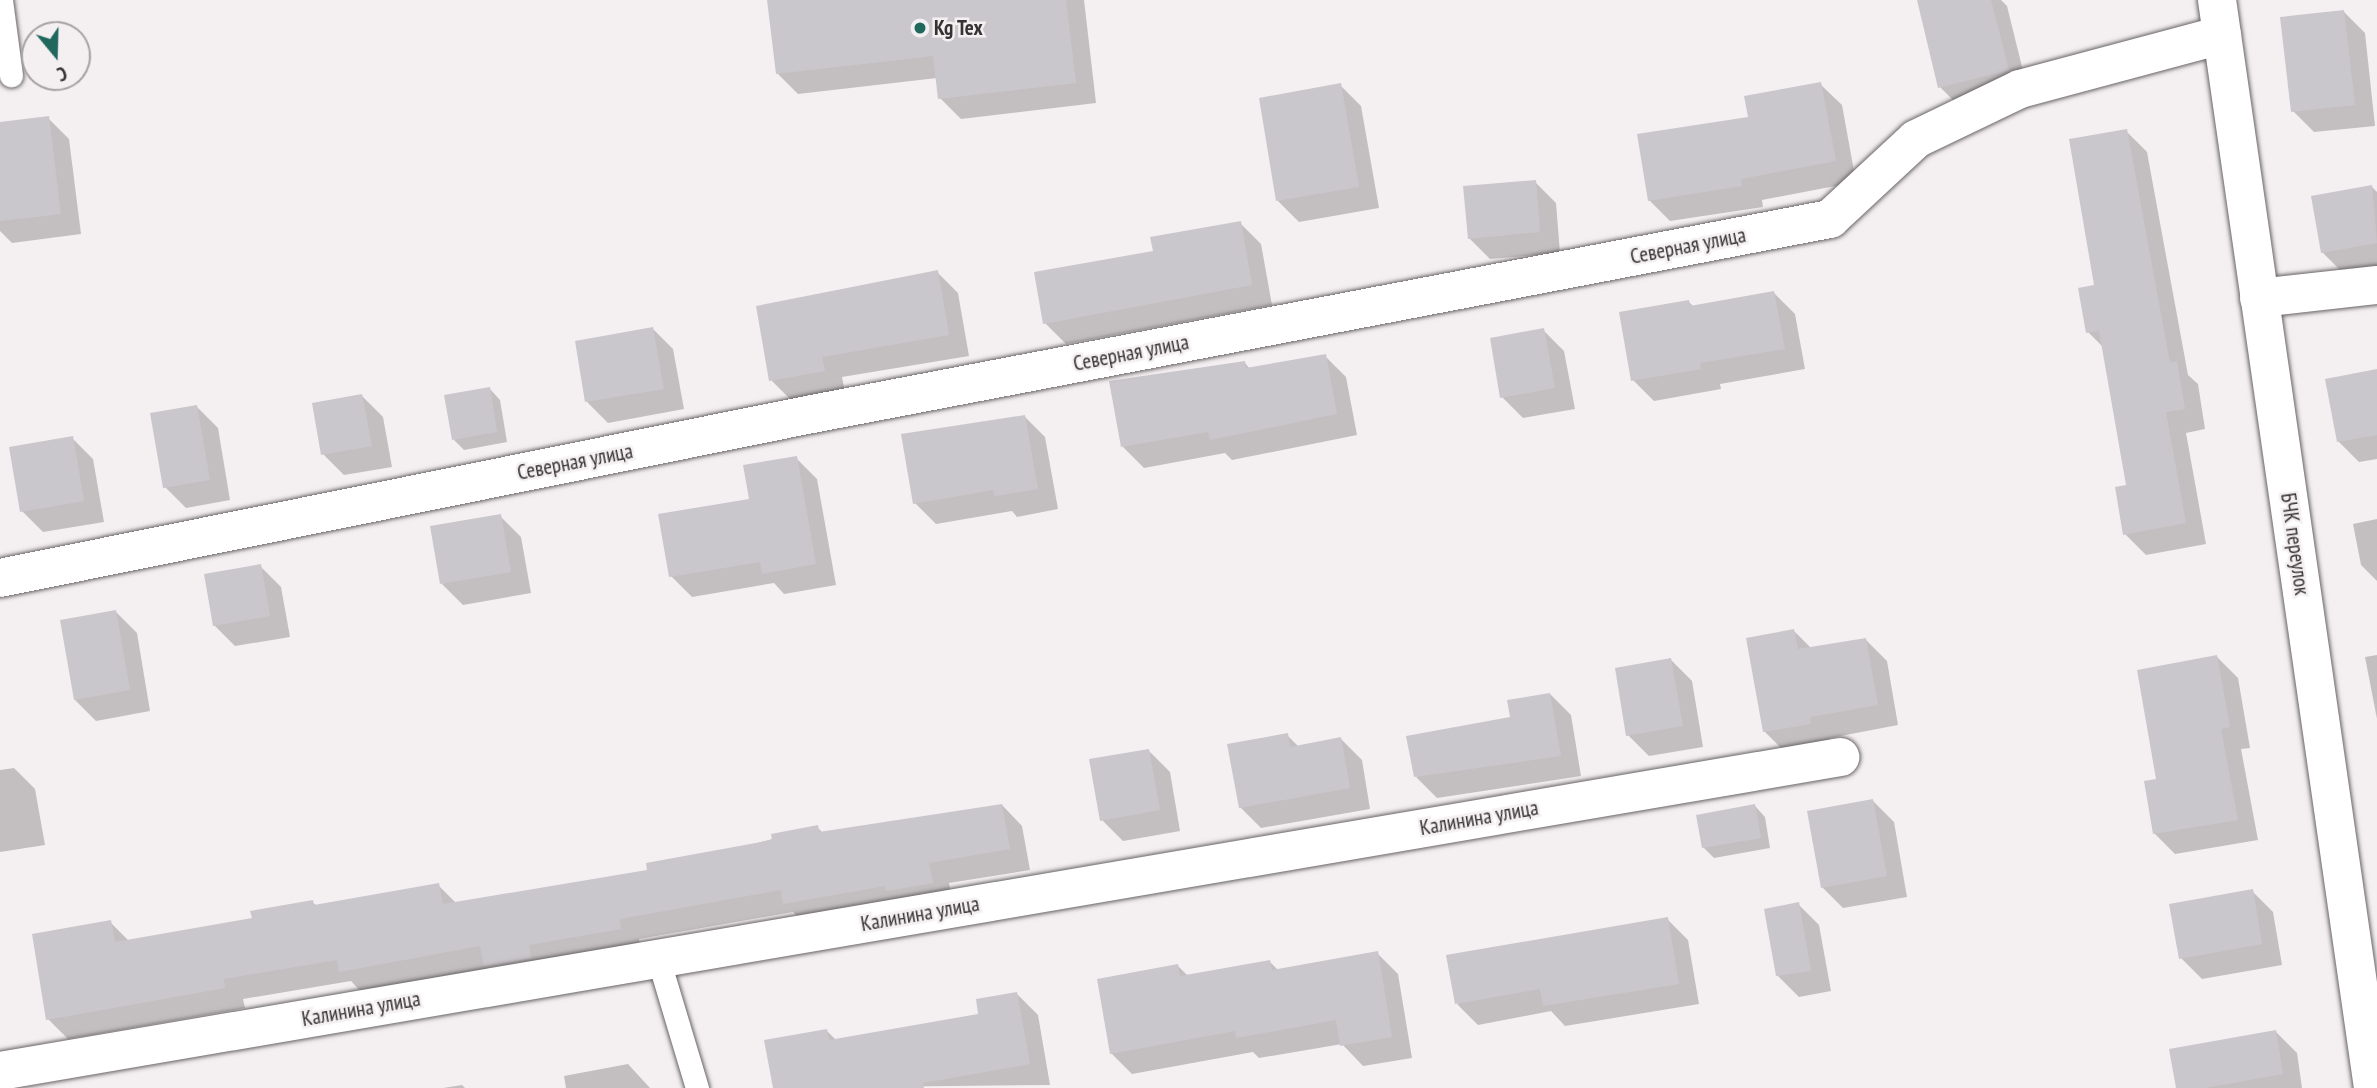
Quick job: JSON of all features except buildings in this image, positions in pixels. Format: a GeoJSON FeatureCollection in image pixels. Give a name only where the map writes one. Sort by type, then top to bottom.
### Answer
{"type":"FeatureCollection","features":[{"type":"Feature","properties":{"kind":"street","name":"БЧК переулок"},"geometry":{"type":"LineString","coordinates":[[2219,17],[2373,1088]]}},
{"type":"Feature","properties":{"kind":"street","name":"Северная улица"},"geometry":{"type":"LineString","coordinates":[[0,578],[807,415],[1829,219],[1916,139],[2020,89],[2219,17]]}},
{"type":"Feature","properties":{"kind":"street"},"geometry":{"type":"LineString","coordinates":[[2259,298],[2377,285]]}},
{"type":"Feature","properties":{"kind":"street","name":"Калинина улица"},"geometry":{"type":"LineString","coordinates":[[0,1071],[1840,757]]}},
{"type":"Feature","properties":{"kind":"lane"},"geometry":{"type":"LineString","coordinates":[[1,0],[10,75]]}},
{"type":"Feature","properties":{"kind":"lane"},"geometry":{"type":"LineString","coordinates":[[658,958],[697,1088]]}},
{"type":"Feature","properties":{"kind":"place","name":"Kg Tex"},"geometry":{"type":"Point","coordinates":[920,28]}}]}
